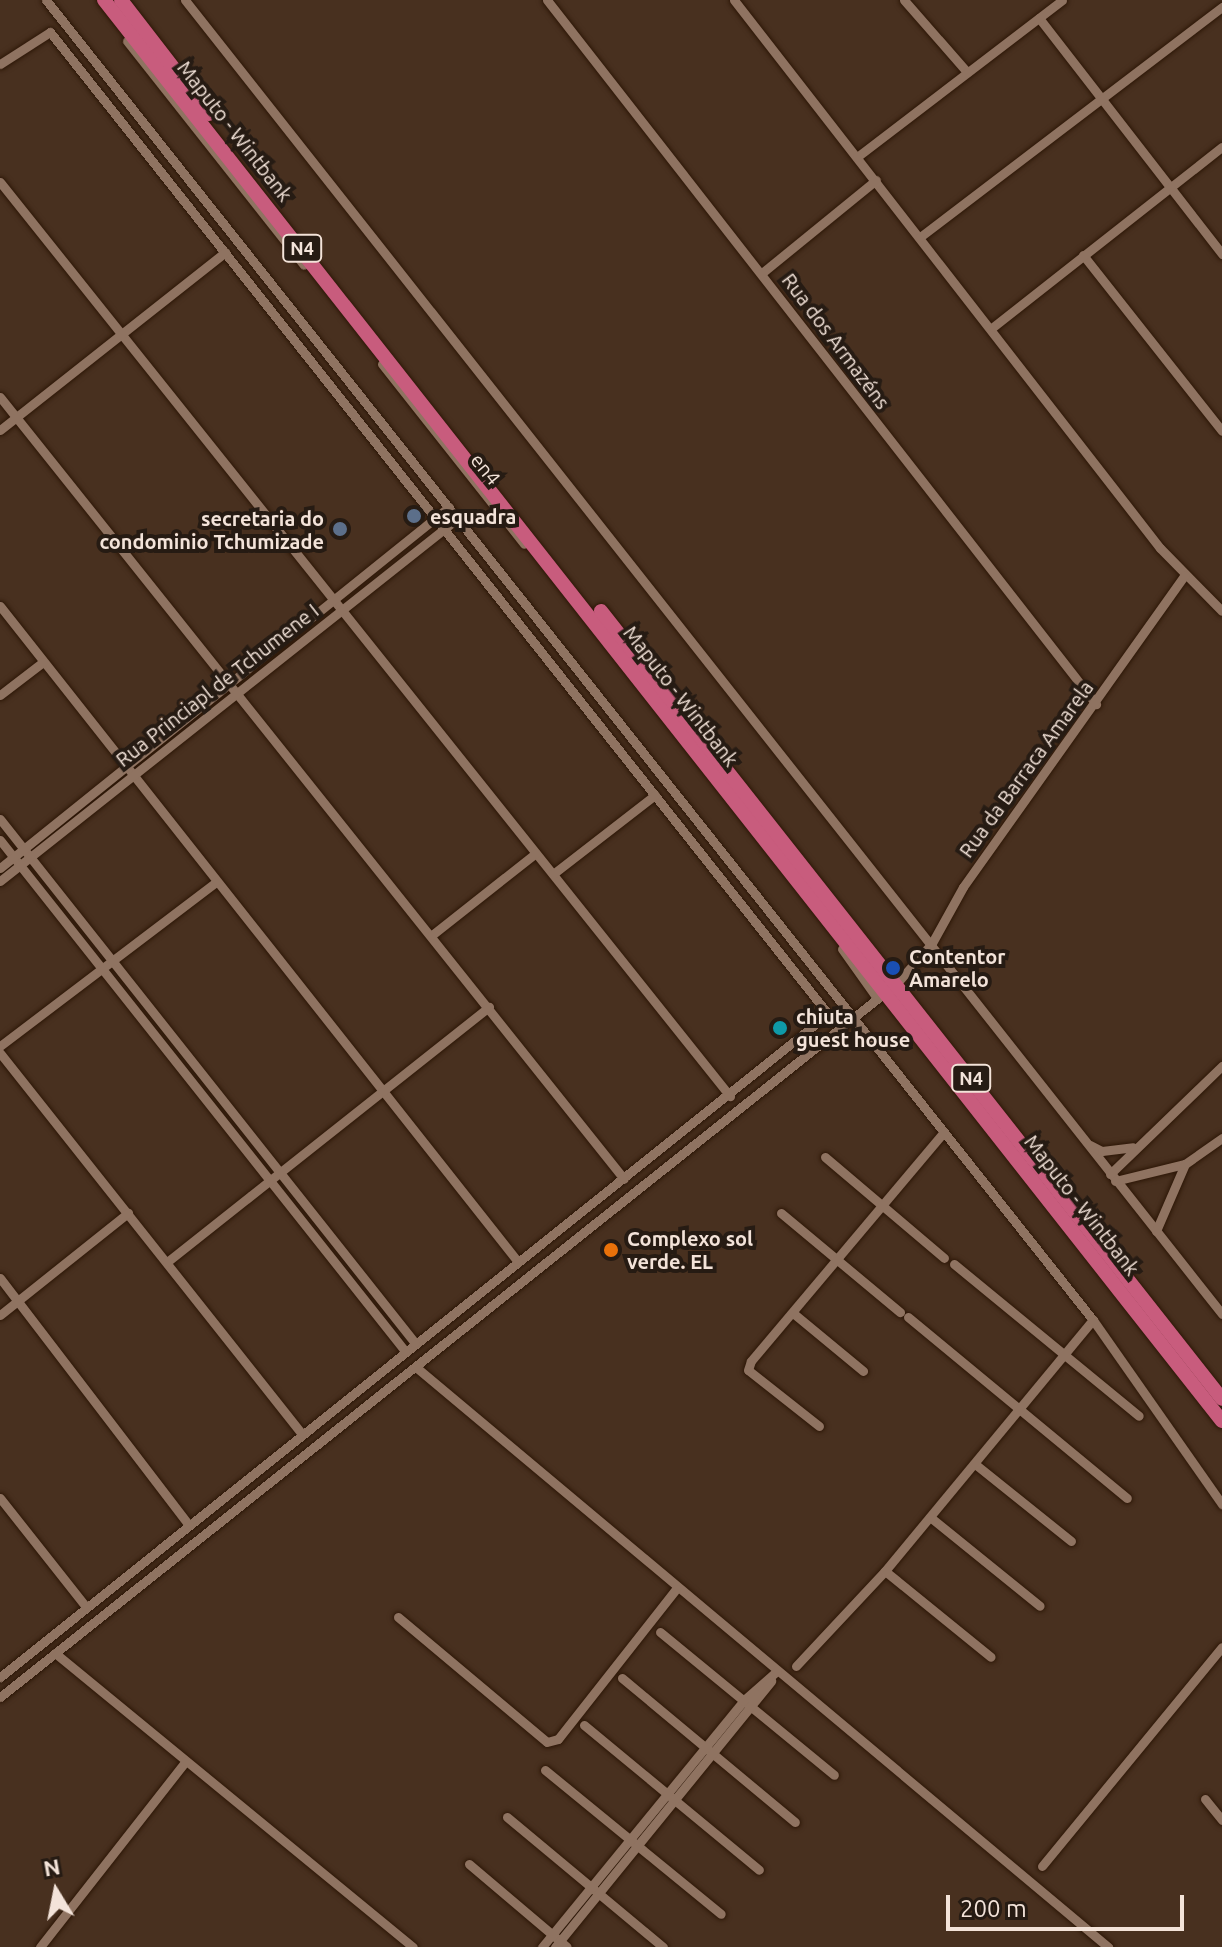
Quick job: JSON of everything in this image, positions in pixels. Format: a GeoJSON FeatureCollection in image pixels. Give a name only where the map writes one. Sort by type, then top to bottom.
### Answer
{"type":"FeatureCollection","features":[{"type":"Feature","properties":{"kind":"highway","name":"Maputo - Wintbank"},"geometry":{"type":"LineString","coordinates":[[104,0],[887,991],[1222,1399]]}},
{"type":"Feature","properties":{"kind":"highway","name":"Maputo - Wintbank"},"geometry":{"type":"LineString","coordinates":[[121,0],[1222,1421]]}},
{"type":"Feature","properties":{"kind":"street"},"geometry":{"type":"LineString","coordinates":[[46,0],[1093,1320],[1222,1504]]}},
{"type":"Feature","properties":{"kind":"street","name":"en4"},"geometry":{"type":"LineString","coordinates":[[96,0],[887,991]]}},
{"type":"Feature","properties":{"kind":"street"},"geometry":{"type":"LineString","coordinates":[[185,0],[1222,1314]]}},
{"type":"Feature","properties":{"kind":"street","name":"Rua dos Armazéns"},"geometry":{"type":"LineString","coordinates":[[547,0],[1096,704]]}},
{"type":"Feature","properties":{"kind":"street"},"geometry":{"type":"LineString","coordinates":[[734,0],[993,327],[1184,576],[1222,611]]}},
{"type":"Feature","properties":{"kind":"street"},"geometry":{"type":"LineString","coordinates":[[904,0],[967,72]]}},
{"type":"Feature","properties":{"kind":"street"},"geometry":{"type":"LineString","coordinates":[[857,157],[1062,0]]}},
{"type":"Feature","properties":{"kind":"street"},"geometry":{"type":"LineString","coordinates":[[920,237],[1103,101],[1222,7]]}},
{"type":"Feature","properties":{"kind":"street"},"geometry":{"type":"LineString","coordinates":[[1039,18],[1222,254]]}},
{"type":"Feature","properties":{"kind":"street"},"geometry":{"type":"LineString","coordinates":[[0,64],[50,32],[828,1014],[730,1096],[301,1433],[0,1677]]}},
{"type":"Feature","properties":{"kind":"street"},"geometry":{"type":"LineString","coordinates":[[993,327],[1222,147]]}},
{"type":"Feature","properties":{"kind":"street"},"geometry":{"type":"LineString","coordinates":[[762,273],[876,180]]}},
{"type":"Feature","properties":{"kind":"street"},"geometry":{"type":"LineString","coordinates":[[0,182],[730,1096]]}},
{"type":"Feature","properties":{"kind":"street"},"geometry":{"type":"LineString","coordinates":[[0,430],[225,252]]}},
{"type":"Feature","properties":{"kind":"street"},"geometry":{"type":"LineString","coordinates":[[1083,255],[1222,431]]}},
{"type":"Feature","properties":{"kind":"street"},"geometry":{"type":"LineString","coordinates":[[0,397],[624,1179]]}},
{"type":"Feature","properties":{"kind":"street","name":"Rua Princiapl de Tchumene I"},"geometry":{"type":"LineString","coordinates":[[129,772],[238,693],[449,507]]}},
{"type":"Feature","properties":{"kind":"street","name":"Rua Princiapl de Tchumene I"},"geometry":{"type":"LineString","coordinates":[[0,881],[17,861],[129,772],[230,684],[458,518]]}},
{"type":"Feature","properties":{"kind":"street","name":"Rua da Barraca Amarela"},"geometry":{"type":"LineString","coordinates":[[0,1697],[887,991],[932,943],[963,887],[1096,704],[1184,576]]}},
{"type":"Feature","properties":{"kind":"street"},"geometry":{"type":"LineString","coordinates":[[0,606],[215,883],[385,1088],[518,1262]]}},
{"type":"Feature","properties":{"kind":"street"},"geometry":{"type":"LineString","coordinates":[[0,695],[43,662]]}},
{"type":"Feature","properties":{"kind":"street"},"geometry":{"type":"LineString","coordinates":[[553,874],[655,795]]}},
{"type":"Feature","properties":{"kind":"street"},"geometry":{"type":"LineString","coordinates":[[0,819],[278,1174],[415,1343]]}},
{"type":"Feature","properties":{"kind":"street"},"geometry":{"type":"LineString","coordinates":[[0,840],[405,1351]]}},
{"type":"Feature","properties":{"kind":"street"},"geometry":{"type":"LineString","coordinates":[[432,935],[536,853]]}},
{"type":"Feature","properties":{"kind":"street","name":"Rua Princiapl de Tchumene I"},"geometry":{"type":"LineString","coordinates":[[0,868],[17,861]]}},
{"type":"Feature","properties":{"kind":"street"},"geometry":{"type":"LineString","coordinates":[[0,1046],[215,883]]}},
{"type":"Feature","properties":{"kind":"street"},"geometry":{"type":"LineString","coordinates":[[167,1262],[489,1007]]}},
{"type":"Feature","properties":{"kind":"street"},"geometry":{"type":"LineString","coordinates":[[0,1053],[301,1433]]}},
{"type":"Feature","properties":{"kind":"street"},"geometry":{"type":"LineString","coordinates":[[1112,1178],[1137,1146],[1222,1066]]}},
{"type":"Feature","properties":{"kind":"street"},"geometry":{"type":"LineString","coordinates":[[819,1426],[748,1370],[837,1258],[944,1132]]}},
{"type":"Feature","properties":{"kind":"street"},"geometry":{"type":"LineString","coordinates":[[1112,1178],[1185,1164],[1222,1138]]}},
{"type":"Feature","properties":{"kind":"street"},"geometry":{"type":"LineString","coordinates":[[1084,1141],[1102,1151],[1137,1146]]}},
{"type":"Feature","properties":{"kind":"street"},"geometry":{"type":"LineString","coordinates":[[825,1157],[944,1258]]}},
{"type":"Feature","properties":{"kind":"street"},"geometry":{"type":"LineString","coordinates":[[1156,1231],[1185,1164]]}},
{"type":"Feature","properties":{"kind":"street"},"geometry":{"type":"LineString","coordinates":[[0,1315],[128,1213]]}},
{"type":"Feature","properties":{"kind":"street"},"geometry":{"type":"LineString","coordinates":[[781,1213],[1127,1498]]}},
{"type":"Feature","properties":{"kind":"street"},"geometry":{"type":"LineString","coordinates":[[954,1264],[1139,1416]]}},
{"type":"Feature","properties":{"kind":"street"},"geometry":{"type":"LineString","coordinates":[[0,1278],[188,1524]]}},
{"type":"Feature","properties":{"kind":"street"},"geometry":{"type":"LineString","coordinates":[[793,1313],[863,1371]]}},
{"type":"Feature","properties":{"kind":"street"},"geometry":{"type":"LineString","coordinates":[[796,1666],[885,1571],[1093,1320]]}},
{"type":"Feature","properties":{"kind":"street"},"geometry":{"type":"LineString","coordinates":[[417,1368],[676,1589],[1108,1947]]}},
{"type":"Feature","properties":{"kind":"street"},"geometry":{"type":"LineString","coordinates":[[975,1464],[1071,1541]]}},
{"type":"Feature","properties":{"kind":"street"},"geometry":{"type":"LineString","coordinates":[[0,1498],[86,1607]]}},
{"type":"Feature","properties":{"kind":"street"},"geometry":{"type":"LineString","coordinates":[[930,1517],[1040,1606]]}},
{"type":"Feature","properties":{"kind":"street"},"geometry":{"type":"LineString","coordinates":[[885,1571],[991,1657]]}},
{"type":"Feature","properties":{"kind":"street"},"geometry":{"type":"LineString","coordinates":[[398,1617],[547,1742],[558,1739],[676,1589]]}},
{"type":"Feature","properties":{"kind":"street"},"geometry":{"type":"LineString","coordinates":[[660,1632],[834,1775]]}},
{"type":"Feature","properties":{"kind":"street"},"geometry":{"type":"LineString","coordinates":[[1042,1866],[1222,1647]]}},
{"type":"Feature","properties":{"kind":"street"},"geometry":{"type":"LineString","coordinates":[[55,1653],[413,1947]]}},
{"type":"Feature","properties":{"kind":"street"},"geometry":{"type":"LineString","coordinates":[[542,1947],[743,1701],[777,1671]]}},
{"type":"Feature","properties":{"kind":"street"},"geometry":{"type":"LineString","coordinates":[[469,1864],[551,1933],[561,1946],[753,1710],[777,1671]]}},
{"type":"Feature","properties":{"kind":"street"},"geometry":{"type":"LineString","coordinates":[[622,1678],[795,1822]]}},
{"type":"Feature","properties":{"kind":"street"},"geometry":{"type":"LineString","coordinates":[[584,1725],[759,1870]]}},
{"type":"Feature","properties":{"kind":"street"},"geometry":{"type":"LineString","coordinates":[[40,1947],[186,1761]]}},
{"type":"Feature","properties":{"kind":"street"},"geometry":{"type":"LineString","coordinates":[[545,1770],[640,1851],[721,1914]]}},
{"type":"Feature","properties":{"kind":"street"},"geometry":{"type":"LineString","coordinates":[[1205,1799],[1222,1820]]}},
{"type":"Feature","properties":{"kind":"street"},"geometry":{"type":"LineString","coordinates":[[507,1817],[663,1947]]}},
{"type":"Feature","properties":{"kind":"place","name":"esquadra"},"geometry":{"type":"Point","coordinates":[414,516]}},
{"type":"Feature","properties":{"kind":"place","name":"secretaria do condominio Tchumizade"},"geometry":{"type":"Point","coordinates":[340,529]}},
{"type":"Feature","properties":{"kind":"place","name":"Contentor Amarelo"},"geometry":{"type":"Point","coordinates":[893,968]}},
{"type":"Feature","properties":{"kind":"place","name":"chiuta guest house"},"geometry":{"type":"Point","coordinates":[780,1028]}},
{"type":"Feature","properties":{"kind":"place","name":"Complexo sol verde. EL"},"geometry":{"type":"Point","coordinates":[611,1250]}}]}
